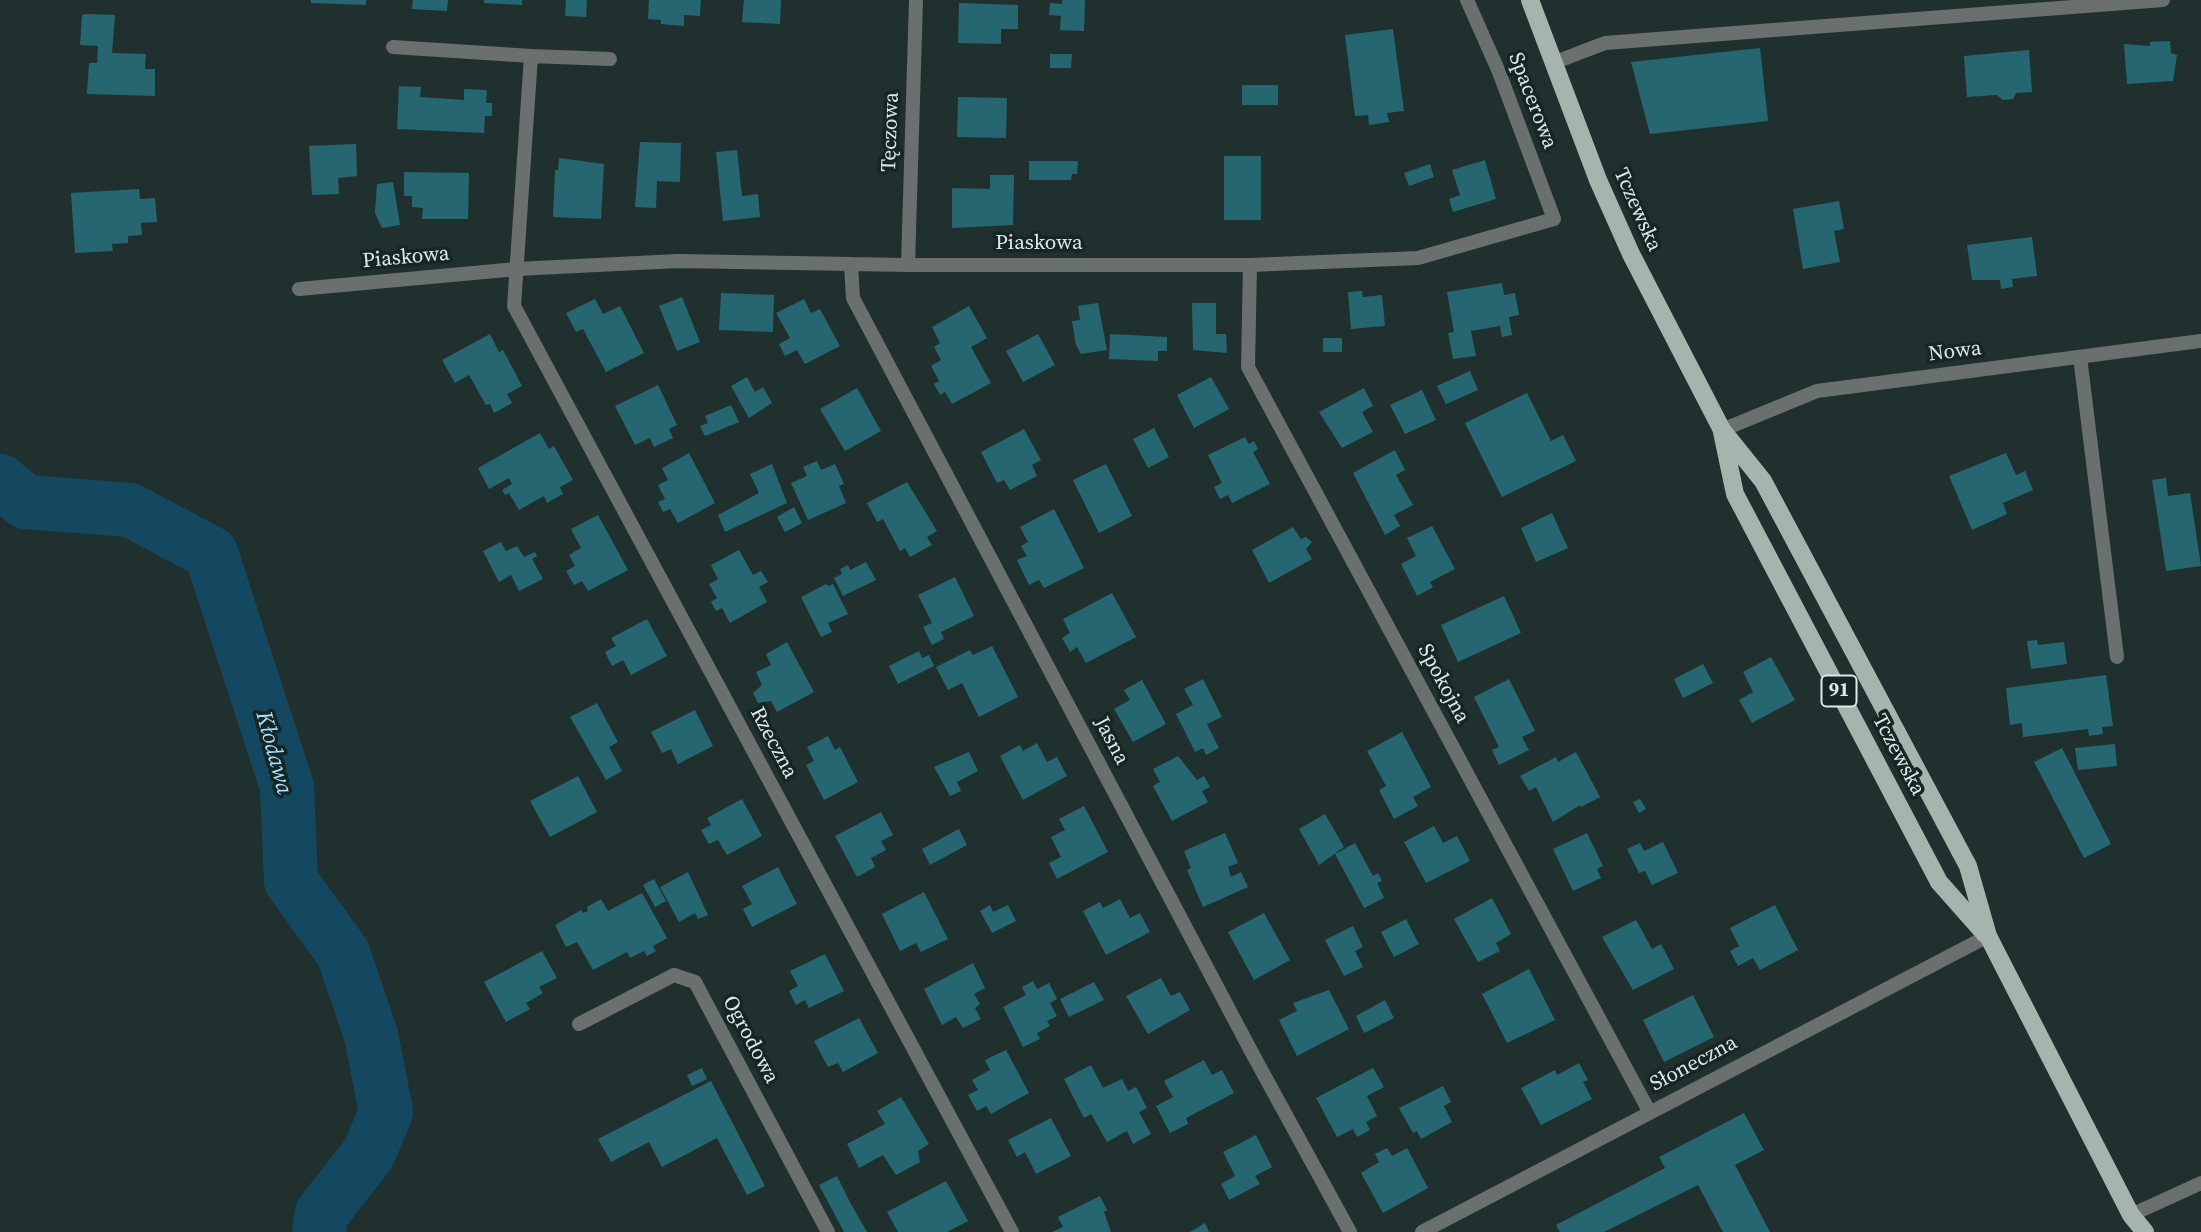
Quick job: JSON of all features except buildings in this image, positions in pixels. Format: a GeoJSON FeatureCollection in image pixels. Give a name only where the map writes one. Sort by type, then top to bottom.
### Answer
{"type":"FeatureCollection","features":[{"type":"Feature","properties":{"kind":"main road","name":"Tczewska"},"geometry":{"type":"LineString","coordinates":[[1530,0],[1598,180],[1631,254],[1722,430],[1763,481],[1968,866],[1988,936],[2134,1224],[2145,1232]]}},
{"type":"Feature","properties":{"kind":"main road","name":"Tczewska"},"geometry":{"type":"LineString","coordinates":[[1722,430],[1735,494],[1899,807],[1939,882],[1988,936]]}},
{"type":"Feature","properties":{"kind":"street","name":"Tęczowa"},"geometry":{"type":"LineString","coordinates":[[908,265],[916,0]]}},
{"type":"Feature","properties":{"kind":"street","name":"Spacerowa"},"geometry":{"type":"LineString","coordinates":[[1467,0],[1499,72],[1554,219]]}},
{"type":"Feature","properties":{"kind":"street"},"geometry":{"type":"LineString","coordinates":[[1553,63],[1605,43],[2163,0]]}},
{"type":"Feature","properties":{"kind":"street"},"geometry":{"type":"LineString","coordinates":[[393,47],[610,58]]}},
{"type":"Feature","properties":{"kind":"street"},"geometry":{"type":"LineString","coordinates":[[517,269],[531,56]]}},
{"type":"Feature","properties":{"kind":"street","name":"Piaskowa"},"geometry":{"type":"LineString","coordinates":[[299,289],[517,269],[678,261],[908,265],[1250,265],[1418,258],[1554,219]]}},
{"type":"Feature","properties":{"kind":"street","name":"Jasna"},"geometry":{"type":"LineString","coordinates":[[850,264],[853,298],[1251,1051],[1350,1232]]}},
{"type":"Feature","properties":{"kind":"street","name":"Spokojna"},"geometry":{"type":"LineString","coordinates":[[1250,265],[1248,367],[1649,1111]]}},
{"type":"Feature","properties":{"kind":"street","name":"Rzeczna"},"geometry":{"type":"LineString","coordinates":[[517,269],[514,306],[1012,1232]]}},
{"type":"Feature","properties":{"kind":"street","name":"Nowa"},"geometry":{"type":"LineString","coordinates":[[1722,430],[1817,391],[2201,341]]}},
{"type":"Feature","properties":{"kind":"street"},"geometry":{"type":"LineString","coordinates":[[2080,357],[2117,657]]}},
{"type":"Feature","properties":{"kind":"street","name":"Słoneczna"},"geometry":{"type":"LineString","coordinates":[[1422,1232],[1988,936]]}},
{"type":"Feature","properties":{"kind":"street","name":"Ogrodowa"},"geometry":{"type":"LineString","coordinates":[[579,1024],[674,975],[695,982],[828,1232]]}},
{"type":"Feature","properties":{"kind":"street"},"geometry":{"type":"LineString","coordinates":[[2134,1224],[2201,1184]]}},
{"type":"Feature","properties":{"kind":"waterway","name":"Kłodawa"},"geometry":{"type":"LineString","coordinates":[[0,481],[26,502],[130,510],[211,553],[287,787],[291,881],[343,953],[371,1035],[386,1112],[369,1153],[322,1213],[319,1232]]}}]}
